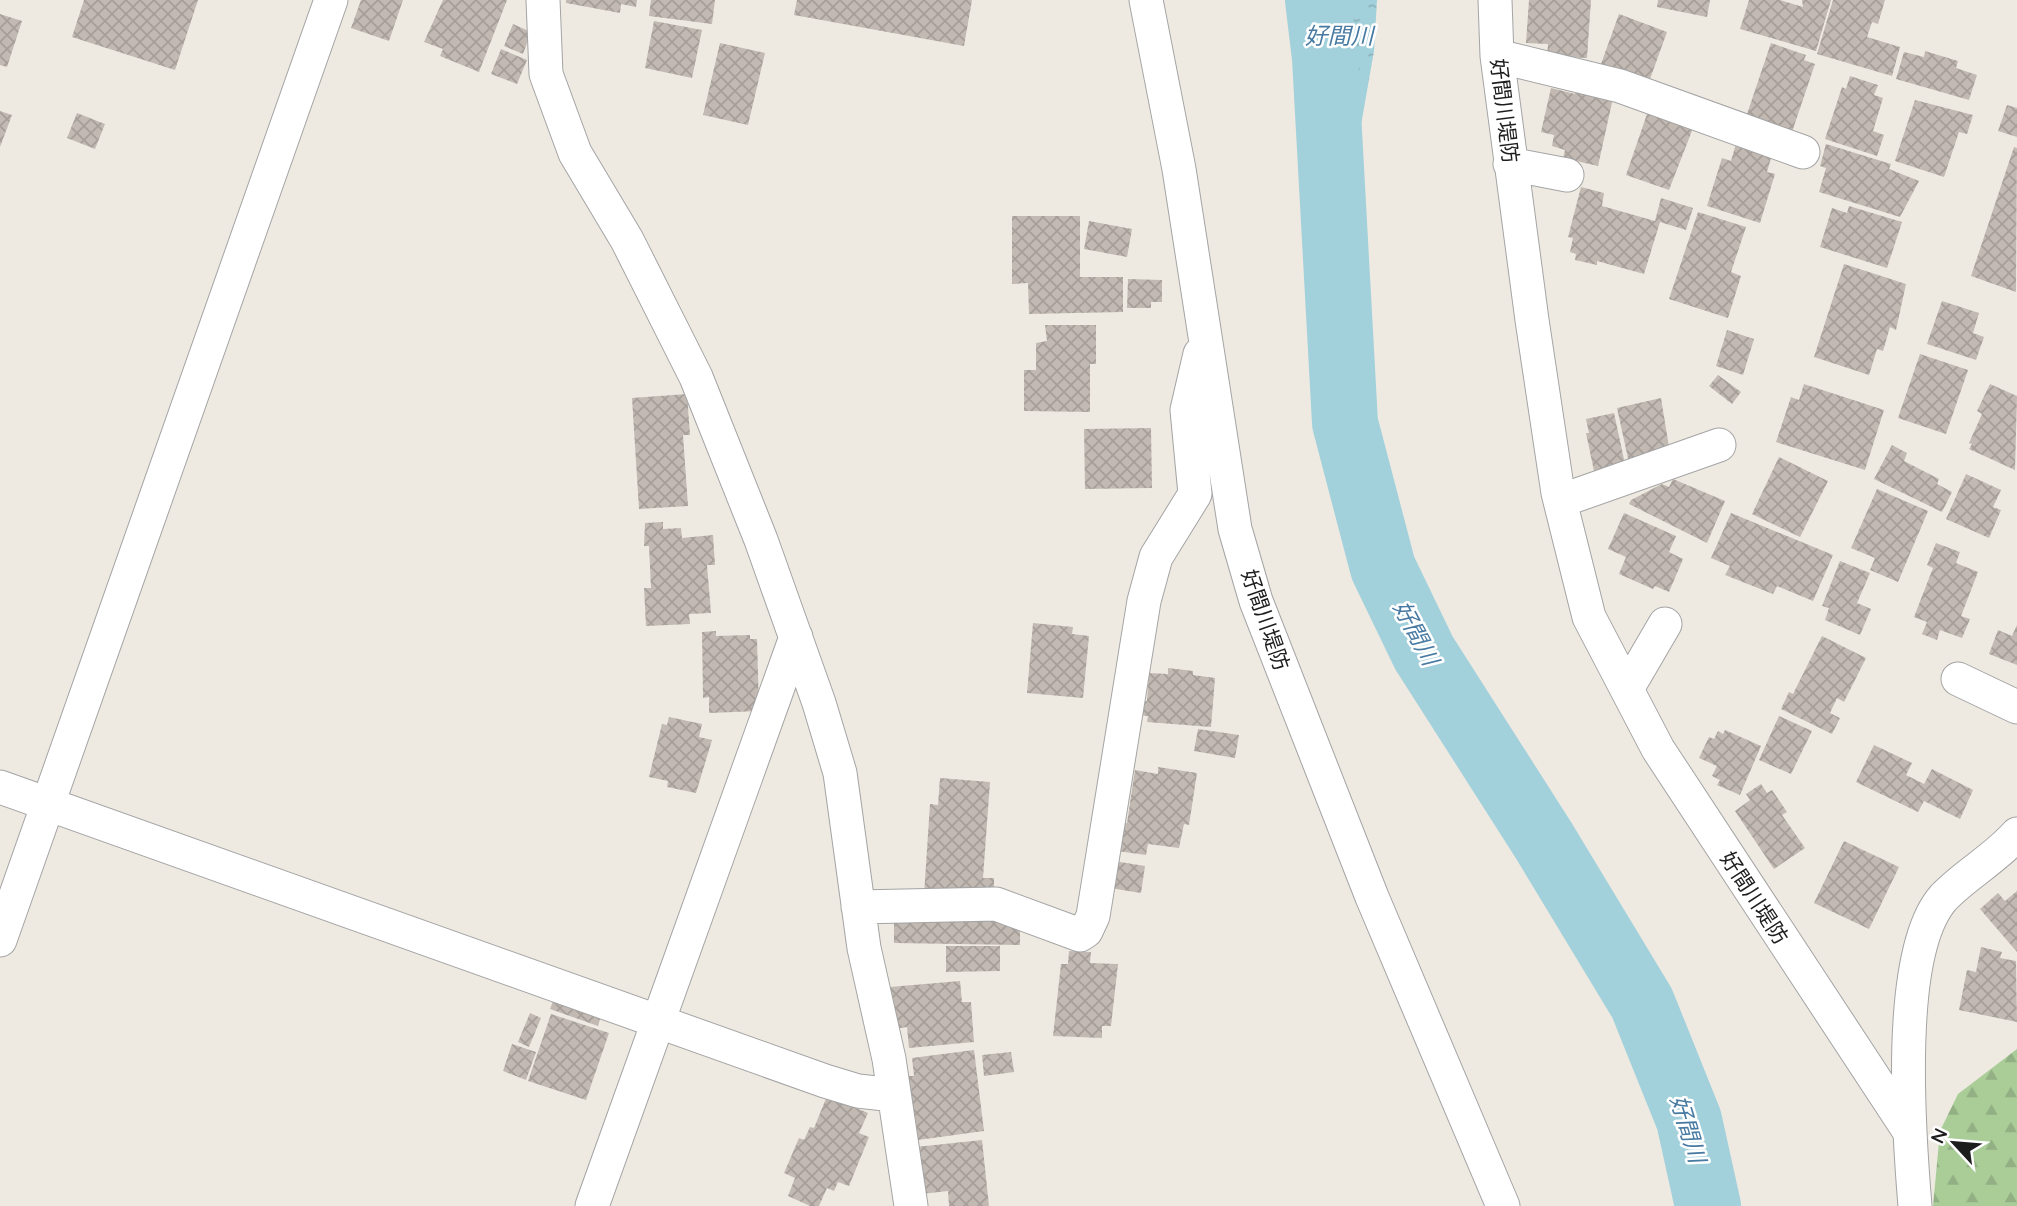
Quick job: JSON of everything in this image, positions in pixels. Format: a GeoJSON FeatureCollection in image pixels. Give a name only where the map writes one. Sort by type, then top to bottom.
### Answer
{"type":"FeatureCollection","features":[{"type":"Feature","properties":{"kind":"street"},"geometry":{"type":"LineString","coordinates":[[0,940],[331,0]]}},
{"type":"Feature","properties":{"kind":"street"},"geometry":{"type":"LineString","coordinates":[[543,0],[546,74],[575,153],[627,240],[696,377],[796,637],[840,774],[858,907],[894,1095],[911,1206]]}},
{"type":"Feature","properties":{"kind":"street","name":"好間川堤防"},"geometry":{"type":"LineString","coordinates":[[1146,0],[1179,169],[1205,350],[1236,529],[1256,601],[1371,897],[1503,1206]]}},
{"type":"Feature","properties":{"kind":"street","name":"好間川堤防"},"geometry":{"type":"LineString","coordinates":[[1495,0],[1497,56],[1510,164],[1560,501],[1589,617],[1658,749],[1909,1131]]}},
{"type":"Feature","properties":{"kind":"street"},"geometry":{"type":"LineString","coordinates":[[1497,56],[1620,86],[1803,152]]}},
{"type":"Feature","properties":{"kind":"street"},"geometry":{"type":"LineString","coordinates":[[1510,164],[1567,175]]}},
{"type":"Feature","properties":{"kind":"street"},"geometry":{"type":"LineString","coordinates":[[858,907],[996,904],[1067,932],[1080,935],[1086,931],[1093,916],[1143,601],[1156,557],[1195,494],[1187,410],[1195,367],[1200,354],[1205,350]]}},
{"type":"Feature","properties":{"kind":"street"},"geometry":{"type":"LineString","coordinates":[[1560,501],[1719,445]]}},
{"type":"Feature","properties":{"kind":"street"},"geometry":{"type":"LineString","coordinates":[[1627,689],[1665,624]]}},
{"type":"Feature","properties":{"kind":"street"},"geometry":{"type":"LineString","coordinates":[[592,1206],[796,637]]}},
{"type":"Feature","properties":{"kind":"street"},"geometry":{"type":"LineString","coordinates":[[1958,679],[2017,707]]}},
{"type":"Feature","properties":{"kind":"street"},"geometry":{"type":"LineString","coordinates":[[0,787],[836,1084],[858,1091],[894,1095]]}},
{"type":"Feature","properties":{"kind":"street"},"geometry":{"type":"LineString","coordinates":[[1915,1206],[1909,1131],[1910,1020],[1923,937],[1944,898],[2000,854],[2017,834]]}},
{"type":"Feature","properties":{"kind":"green space"},"geometry":{"type":"Polygon","coordinates":[[[2017,1049],[2017,1206],[1933,1206],[1940,1131],[1958,1094],[2017,1049]]]}},
{"type":"Feature","properties":{"kind":"water","name":"好間川"},"geometry":{"type":"Polygon","coordinates":[[[1300,0],[1377,0],[1374,51],[1326,325],[1300,0]]]}},
{"type":"Feature","properties":{"kind":"building"},"geometry":{"type":"Polygon","coordinates":[[[84,0],[198,0],[175,70],[72,37],[84,0]]]}},
{"type":"Feature","properties":{"kind":"building"},"geometry":{"type":"Polygon","coordinates":[[[361,0],[403,0],[389,41],[351,28],[361,0]]]}},
{"type":"Feature","properties":{"kind":"building"},"geometry":{"type":"Polygon","coordinates":[[[443,0],[507,0],[479,72],[440,56],[443,49],[424,42],[443,0]]]}},
{"type":"Feature","properties":{"kind":"building"},"geometry":{"type":"Polygon","coordinates":[[[566,0],[637,0],[636,7],[621,4],[620,13],[566,3],[566,0]]]}},
{"type":"Feature","properties":{"kind":"building"},"geometry":{"type":"Polygon","coordinates":[[[651,0],[715,0],[712,24],[649,16],[651,0]]]}},
{"type":"Feature","properties":{"kind":"building"},"geometry":{"type":"Polygon","coordinates":[[[797,0],[972,0],[964,46],[794,15],[797,0]]]}},
{"type":"Feature","properties":{"kind":"building"},"geometry":{"type":"Polygon","coordinates":[[[1529,0],[1591,0],[1587,58],[1547,56],[1548,44],[1526,43],[1529,0]]]}},
{"type":"Feature","properties":{"kind":"building"},"geometry":{"type":"Polygon","coordinates":[[[1658,0],[1710,0],[1707,17],[1657,7],[1658,0]]]}},
{"type":"Feature","properties":{"kind":"building"},"geometry":{"type":"Polygon","coordinates":[[[1749,0],[1780,0],[1803,7],[1802,0],[1831,0],[1816,51],[1740,29],[1749,0]]]}},
{"type":"Feature","properties":{"kind":"building"},"geometry":{"type":"Polygon","coordinates":[[[1833,0],[1885,0],[1878,24],[1872,22],[1867,37],[1900,47],[1892,76],[1817,54],[1833,0]]]}},
{"type":"Feature","properties":{"kind":"building"},"geometry":{"type":"Polygon","coordinates":[[[0,14],[22,21],[7,67],[0,65],[0,14]]]}},
{"type":"Feature","properties":{"kind":"building"},"geometry":{"type":"Polygon","coordinates":[[[1619,14],[1667,32],[1650,79],[1601,64],[1619,14]]]}},
{"type":"Feature","properties":{"kind":"building"},"geometry":{"type":"Polygon","coordinates":[[[654,21],[702,30],[692,78],[645,68],[654,21]]]}},
{"type":"Feature","properties":{"kind":"building"},"geometry":{"type":"Polygon","coordinates":[[[513,24],[531,32],[523,54],[504,46],[513,24]]]}},
{"type":"Feature","properties":{"kind":"building"},"geometry":{"type":"Polygon","coordinates":[[[720,43],[765,53],[748,125],[703,115],[720,43]]]}},
{"type":"Feature","properties":{"kind":"building"},"geometry":{"type":"Polygon","coordinates":[[[1771,43],[1806,55],[1804,60],[1815,64],[1792,132],[1746,117],[1771,43]]]}},
{"type":"Feature","properties":{"kind":"building"},"geometry":{"type":"Polygon","coordinates":[[[501,49],[527,60],[517,84],[491,74],[501,49]]]}},
{"type":"Feature","properties":{"kind":"building"},"geometry":{"type":"Polygon","coordinates":[[[1925,51],[1958,61],[1956,68],[1977,75],[1969,100],[1896,79],[1904,52],[1924,57],[1925,51]]]}},
{"type":"Feature","properties":{"kind":"building"},"geometry":{"type":"Polygon","coordinates":[[[1850,76],[1878,85],[1874,95],[1883,98],[1873,131],[1884,135],[1877,156],[1825,139],[1842,87],[1846,89],[1850,76]]]}},
{"type":"Feature","properties":{"kind":"building"},"geometry":{"type":"Polygon","coordinates":[[[1551,88],[1575,94],[1576,90],[1613,98],[1598,166],[1563,158],[1565,150],[1552,146],[1554,135],[1541,132],[1551,88]]]}},
{"type":"Feature","properties":{"kind":"building"},"geometry":{"type":"Polygon","coordinates":[[[1915,100],[1973,115],[1967,134],[1959,132],[1944,177],[1895,161],[1915,100]]]}},
{"type":"Feature","properties":{"kind":"building"},"geometry":{"type":"Polygon","coordinates":[[[2007,105],[2017,108],[2017,137],[1998,131],[2007,105]]]}},
{"type":"Feature","properties":{"kind":"building"},"geometry":{"type":"Polygon","coordinates":[[[0,111],[12,115],[0,147],[0,111]]]}},
{"type":"Feature","properties":{"kind":"building"},"geometry":{"type":"Polygon","coordinates":[[[77,113],[105,124],[95,149],[67,138],[77,113]]]}},
{"type":"Feature","properties":{"kind":"building"},"geometry":{"type":"Polygon","coordinates":[[[1647,114],[1668,121],[1671,114],[1695,123],[1669,190],[1626,175],[1647,114]]]}},
{"type":"Feature","properties":{"kind":"building"},"geometry":{"type":"Polygon","coordinates":[[[1741,126],[1777,137],[1767,172],[1775,174],[1760,223],[1707,206],[1722,158],[1731,161],[1741,126]]]}},
{"type":"Feature","properties":{"kind":"building"},"geometry":{"type":"Polygon","coordinates":[[[1826,144],[1891,164],[1889,169],[1919,181],[1900,217],[1819,192],[1826,168],[1820,166],[1826,144]]]}},
{"type":"Feature","properties":{"kind":"building"},"geometry":{"type":"Polygon","coordinates":[[[2014,147],[2017,148],[2016,292],[1971,276],[2014,147]]]}},
{"type":"Feature","properties":{"kind":"building"},"geometry":{"type":"Polygon","coordinates":[[[1581,187],[1604,193],[1602,206],[1655,221],[1661,198],[1693,208],[1686,230],[1660,222],[1644,274],[1597,261],[1597,265],[1575,260],[1576,254],[1570,252],[1573,238],[1568,237],[1581,187]]]}},
{"type":"Feature","properties":{"kind":"building"},"geometry":{"type":"Polygon","coordinates":[[[1849,206],[1902,222],[1887,268],[1820,247],[1832,208],[1847,213],[1849,206]]]}},
{"type":"Feature","properties":{"kind":"building"},"geometry":{"type":"Polygon","coordinates":[[[1698,212],[1746,227],[1731,272],[1741,276],[1728,318],[1669,299],[1698,212]]]}},
{"type":"Feature","properties":{"kind":"building"},"geometry":{"type":"Polygon","coordinates":[[[1012,216],[1080,216],[1080,277],[1123,277],[1123,312],[1029,314],[1028,283],[1012,284],[1012,216]]]}},
{"type":"Feature","properties":{"kind":"building"},"geometry":{"type":"Polygon","coordinates":[[[1089,221],[1132,229],[1127,257],[1084,249],[1089,221]]]}},
{"type":"Feature","properties":{"kind":"building"},"geometry":{"type":"Polygon","coordinates":[[[1844,264],[1906,284],[1896,330],[1890,327],[1883,351],[1877,349],[1869,375],[1814,357],[1844,264]]]}},
{"type":"Feature","properties":{"kind":"building"},"geometry":{"type":"Polygon","coordinates":[[[1128,279],[1162,280],[1162,302],[1151,302],[1151,308],[1127,308],[1128,279]]]}},
{"type":"Feature","properties":{"kind":"building"},"geometry":{"type":"Polygon","coordinates":[[[1942,301],[1979,313],[1973,333],[1984,337],[1976,360],[1927,344],[1942,301]]]}},
{"type":"Feature","properties":{"kind":"building"},"geometry":{"type":"Polygon","coordinates":[[[1045,325],[1096,325],[1096,364],[1090,364],[1090,412],[1024,411],[1024,370],[1036,370],[1036,343],[1047,341],[1045,325]]]}},
{"type":"Feature","properties":{"kind":"building"},"geometry":{"type":"Polygon","coordinates":[[[1727,330],[1754,339],[1743,375],[1716,366],[1727,330]]]}},
{"type":"Feature","properties":{"kind":"building"},"geometry":{"type":"Polygon","coordinates":[[[1920,354],[1968,370],[1946,434],[1898,418],[1920,354]]]}},
{"type":"Feature","properties":{"kind":"building"},"geometry":{"type":"Polygon","coordinates":[[[1718,375],[1741,392],[1732,404],[1709,386],[1718,375]]]}},
{"type":"Feature","properties":{"kind":"building"},"geometry":{"type":"Polygon","coordinates":[[[1804,384],[1884,410],[1865,470],[1776,442],[1791,397],[1799,400],[1804,384]]]}},
{"type":"Feature","properties":{"kind":"building"},"geometry":{"type":"Polygon","coordinates":[[[1990,384],[2017,396],[2015,470],[1969,449],[1982,414],[1977,411],[1990,384]]]}},
{"type":"Feature","properties":{"kind":"building"},"geometry":{"type":"Polygon","coordinates":[[[687,394],[690,435],[683,435],[688,506],[639,509],[632,398],[687,394]]]}},
{"type":"Feature","properties":{"kind":"building"},"geometry":{"type":"Polygon","coordinates":[[[1661,398],[1670,453],[1629,463],[1617,408],[1661,398]]]}},
{"type":"Feature","properties":{"kind":"building"},"geometry":{"type":"Polygon","coordinates":[[[1614,413],[1625,464],[1594,471],[1586,433],[1589,433],[1586,419],[1614,413]]]}},
{"type":"Feature","properties":{"kind":"building"},"geometry":{"type":"Polygon","coordinates":[[[1151,428],[1152,488],[1085,489],[1084,429],[1151,428]]]}},
{"type":"Feature","properties":{"kind":"building"},"geometry":{"type":"Polygon","coordinates":[[[1892,445],[1907,453],[1904,461],[1939,479],[1937,484],[1952,492],[1942,512],[1874,479],[1892,445]]]}},
{"type":"Feature","properties":{"kind":"building"},"geometry":{"type":"Polygon","coordinates":[[[1779,457],[1828,481],[1800,537],[1752,514],[1779,457]]]}},
{"type":"Feature","properties":{"kind":"building"},"geometry":{"type":"Polygon","coordinates":[[[1966,474],[2001,490],[1993,507],[2001,510],[1989,538],[1946,519],[1966,474]]]}},
{"type":"Feature","properties":{"kind":"building"},"geometry":{"type":"Polygon","coordinates":[[[1673,479],[1725,501],[1707,543],[1629,504],[1631,500],[1662,484],[1669,487],[1673,479]]]}},
{"type":"Feature","properties":{"kind":"building"},"geometry":{"type":"Polygon","coordinates":[[[1877,489],[1928,511],[1898,582],[1870,570],[1875,558],[1851,548],[1877,489]]]}},
{"type":"Feature","properties":{"kind":"building"},"geometry":{"type":"Polygon","coordinates":[[[1624,513],[1676,536],[1669,552],[1683,559],[1669,592],[1655,586],[1653,589],[1619,574],[1626,557],[1608,549],[1624,513]]]}},
{"type":"Feature","properties":{"kind":"building"},"geometry":{"type":"Polygon","coordinates":[[[1731,513],[1833,555],[1813,601],[1777,586],[1773,594],[1725,575],[1730,566],[1711,558],[1731,513]]]}},
{"type":"Feature","properties":{"kind":"building"},"geometry":{"type":"Polygon","coordinates":[[[663,522],[663,529],[681,528],[682,538],[713,535],[715,565],[707,565],[711,613],[689,614],[690,624],[646,626],[644,588],[651,588],[649,546],[644,546],[645,523],[663,522]]]}},
{"type":"Feature","properties":{"kind":"building"},"geometry":{"type":"Polygon","coordinates":[[[1936,543],[1960,552],[1956,563],[1978,572],[1961,616],[1970,619],[1962,638],[1940,630],[1937,640],[1922,634],[1927,622],[1914,617],[1933,568],[1927,565],[1936,543]]]}},
{"type":"Feature","properties":{"kind":"building"},"geometry":{"type":"Polygon","coordinates":[[[1840,561],[1870,573],[1857,603],[1871,609],[1860,635],[1825,620],[1829,608],[1822,606],[1840,561]]]}},
{"type":"Feature","properties":{"kind":"building"},"geometry":{"type":"Polygon","coordinates":[[[1033,623],[1073,627],[1072,634],[1089,636],[1083,698],[1027,693],[1033,623]]]}},
{"type":"Feature","properties":{"kind":"building"},"geometry":{"type":"Polygon","coordinates":[[[2017,625],[2017,665],[1989,654],[1998,630],[2012,636],[2017,625]]]}},
{"type":"Feature","properties":{"kind":"building"},"geometry":{"type":"Polygon","coordinates":[[[716,631],[716,636],[750,635],[750,639],[757,639],[759,711],[709,713],[709,697],[703,698],[702,632],[716,631]]]}},
{"type":"Feature","properties":{"kind":"building"},"geometry":{"type":"Polygon","coordinates":[[[1822,636],[1866,658],[1844,702],[1837,698],[1830,713],[1840,718],[1832,734],[1781,709],[1789,692],[1793,694],[1822,636]]]}},
{"type":"Feature","properties":{"kind":"building"},"geometry":{"type":"Polygon","coordinates":[[[1168,668],[1193,671],[1193,675],[1215,678],[1211,727],[1147,722],[1148,716],[1139,715],[1140,702],[1147,701],[1149,673],[1168,674],[1168,668]]]}},
{"type":"Feature","properties":{"kind":"building"},"geometry":{"type":"Polygon","coordinates":[[[1779,716],[1812,731],[1791,774],[1759,760],[1779,716]]]}},
{"type":"Feature","properties":{"kind":"building"},"geometry":{"type":"Polygon","coordinates":[[[669,717],[702,724],[699,737],[712,740],[696,793],[667,787],[668,781],[649,777],[662,724],[667,725],[669,717]]]}},
{"type":"Feature","properties":{"kind":"building"},"geometry":{"type":"Polygon","coordinates":[[[1198,729],[1239,735],[1235,758],[1194,751],[1198,729]]]}},
{"type":"Feature","properties":{"kind":"building"},"geometry":{"type":"Polygon","coordinates":[[[1725,730],[1761,746],[1740,795],[1717,785],[1720,780],[1712,776],[1717,766],[1699,758],[1709,737],[1714,739],[1718,731],[1723,734],[1725,730]]]}},
{"type":"Feature","properties":{"kind":"building"},"geometry":{"type":"Polygon","coordinates":[[[1874,745],[1912,763],[1906,775],[1924,784],[1932,769],[1973,790],[1960,819],[1924,801],[1918,812],[1856,782],[1874,745]]]}},
{"type":"Feature","properties":{"kind":"building"},"geometry":{"type":"Polygon","coordinates":[[[1158,767],[1197,773],[1189,825],[1184,824],[1179,848],[1148,844],[1146,855],[1117,851],[1116,821],[1127,823],[1135,770],[1158,774],[1158,767]]]}},
{"type":"Feature","properties":{"kind":"building"},"geometry":{"type":"Polygon","coordinates":[[[940,778],[990,782],[983,878],[994,878],[994,897],[924,895],[930,804],[938,805],[940,778]]]}},
{"type":"Feature","properties":{"kind":"building"},"geometry":{"type":"Polygon","coordinates":[[[1761,784],[1767,793],[1772,790],[1787,812],[1782,815],[1805,848],[1774,869],[1735,811],[1750,800],[1746,794],[1761,784]]]}},
{"type":"Feature","properties":{"kind":"building"},"geometry":{"type":"Polygon","coordinates":[[[1844,841],[1899,867],[1869,929],[1814,903],[1844,841]]]}},
{"type":"Feature","properties":{"kind":"building"},"geometry":{"type":"Polygon","coordinates":[[[1114,861],[1145,866],[1141,893],[1110,888],[1114,861]]]}},
{"type":"Feature","properties":{"kind":"building"},"geometry":{"type":"Polygon","coordinates":[[[2017,891],[2017,952],[1980,909],[1998,893],[2005,901],[2017,891]]]}},
{"type":"Feature","properties":{"kind":"building"},"geometry":{"type":"Polygon","coordinates":[[[894,914],[1020,921],[1020,945],[894,943],[894,914]]]}},
{"type":"Feature","properties":{"kind":"building"},"geometry":{"type":"Polygon","coordinates":[[[946,946],[1000,946],[1000,971],[946,972],[946,946]]]}},
{"type":"Feature","properties":{"kind":"building"},"geometry":{"type":"Polygon","coordinates":[[[1981,947],[2002,952],[2000,958],[2016,961],[2017,1022],[1959,1010],[1967,970],[1976,972],[1981,947]]]}},
{"type":"Feature","properties":{"kind":"building"},"geometry":{"type":"Polygon","coordinates":[[[1069,951],[1091,952],[1090,963],[1118,964],[1111,1026],[1102,1026],[1102,1038],[1053,1036],[1061,964],[1068,964],[1069,951]]]}},
{"type":"Feature","properties":{"kind":"building"},"geometry":{"type":"Polygon","coordinates":[[[960,981],[962,1002],[971,1002],[974,1042],[909,1048],[907,1027],[894,1029],[890,987],[960,981]]]}},
{"type":"Feature","properties":{"kind":"building"},"geometry":{"type":"Polygon","coordinates":[[[555,996],[602,1012],[598,1026],[550,1009],[555,996]]]}},
{"type":"Feature","properties":{"kind":"building"},"geometry":{"type":"Polygon","coordinates":[[[530,1013],[541,1018],[529,1047],[518,1042],[530,1013]]]}},
{"type":"Feature","properties":{"kind":"building"},"geometry":{"type":"Polygon","coordinates":[[[551,1014],[609,1033],[586,1100],[528,1081],[551,1014]]]}},
{"type":"Feature","properties":{"kind":"building"},"geometry":{"type":"Polygon","coordinates":[[[512,1044],[536,1052],[526,1080],[503,1071],[512,1044]]]}},
{"type":"Feature","properties":{"kind":"building"},"geometry":{"type":"Polygon","coordinates":[[[974,1050],[984,1131],[918,1140],[915,1117],[910,1118],[905,1076],[914,1076],[912,1058],[974,1050]]]}},
{"type":"Feature","properties":{"kind":"building"},"geometry":{"type":"Polygon","coordinates":[[[1011,1052],[1014,1072],[984,1076],[982,1055],[1011,1052]]]}},
{"type":"Feature","properties":{"kind":"building"},"geometry":{"type":"Polygon","coordinates":[[[827,1096],[868,1113],[859,1133],[869,1137],[849,1186],[838,1182],[834,1191],[827,1188],[819,1206],[810,1206],[788,1196],[795,1178],[784,1173],[799,1138],[804,1140],[810,1127],[814,1128],[827,1096]]]}},
{"type":"Feature","properties":{"kind":"building"},"geometry":{"type":"Polygon","coordinates":[[[982,1140],[989,1206],[949,1206],[948,1191],[921,1194],[916,1147],[982,1140]]]}},
{"type":"Feature","properties":{"kind":"waterway","name":"好間川"},"geometry":{"type":"LineString","coordinates":[[1318,0],[1325,58],[1345,423],[1383,568],[1424,653],[1544,841],[1642,1003],[1689,1120],[1708,1206]]}}]}
